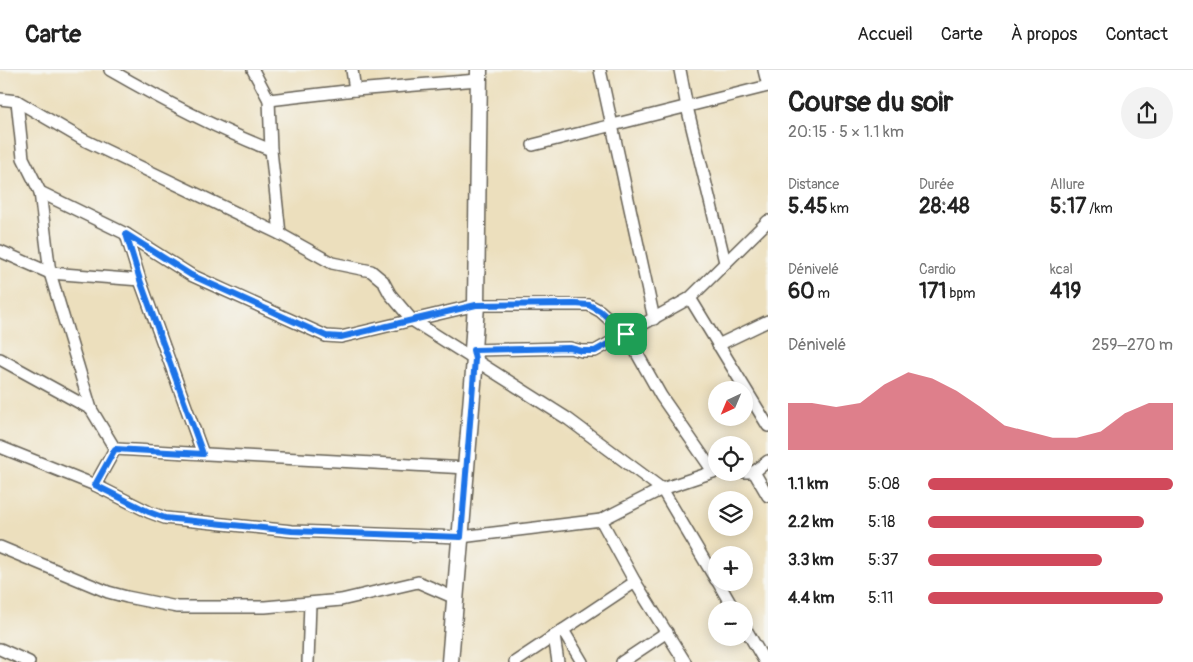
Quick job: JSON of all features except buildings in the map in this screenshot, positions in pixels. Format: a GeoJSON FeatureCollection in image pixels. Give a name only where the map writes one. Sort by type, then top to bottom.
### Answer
{"type":"FeatureCollection","features":[{"type":"Feature","properties":{"kind":"street"},"geometry":{"type":"LineString","coordinates":[[110,70],[163,100],[227,132],[271,150]]}},
{"type":"Feature","properties":{"kind":"street"},"geometry":{"type":"LineString","coordinates":[[252,70],[269,100],[271,150],[280,234]]}},
{"type":"Feature","properties":{"kind":"street"},"geometry":{"type":"LineString","coordinates":[[352,70],[355,90]]}},
{"type":"Feature","properties":{"kind":"street"},"geometry":{"type":"LineString","coordinates":[[600,70],[654,319]]}},
{"type":"Feature","properties":{"kind":"street"},"geometry":{"type":"LineString","coordinates":[[680,70],[687,107],[725,262]]}},
{"type":"Feature","properties":{"kind":"street"},"geometry":{"type":"LineString","coordinates":[[533,145],[768,86],[764,70]]}},
{"type":"Feature","properties":{"kind":"street"},"geometry":{"type":"LineString","coordinates":[[269,100],[478,75],[474,355],[467,468],[450,662]]}},
{"type":"Feature","properties":{"kind":"street"},"geometry":{"type":"LineString","coordinates":[[0,100],[17,100],[84,140],[280,234],[332,262],[371,271],[383,281],[390,294],[412,320],[474,355],[568,419],[662,489],[708,566]]}},
{"type":"Feature","properties":{"kind":"street"},"geometry":{"type":"LineString","coordinates":[[17,100],[23,158],[40,192],[50,272],[91,409],[115,449]]}},
{"type":"Feature","properties":{"kind":"street"},"geometry":{"type":"LineString","coordinates":[[40,192],[126,234],[191,275],[326,336],[341,337],[476,305],[589,305],[600,311],[626,334],[661,396],[708,463]]}},
{"type":"Feature","properties":{"kind":"street"},"geometry":{"type":"LineString","coordinates":[[474,355],[570,348],[582,351],[595,351],[690,298],[768,221]]}},
{"type":"Feature","properties":{"kind":"street"},"geometry":{"type":"LineString","coordinates":[[126,234],[140,280],[203,454]]}},
{"type":"Feature","properties":{"kind":"street"},"geometry":{"type":"LineString","coordinates":[[0,251],[50,272],[140,280]]}},
{"type":"Feature","properties":{"kind":"street"},"geometry":{"type":"LineString","coordinates":[[690,298],[768,426]]}},
{"type":"Feature","properties":{"kind":"street"},"geometry":{"type":"LineString","coordinates":[[718,345],[768,321]]}},
{"type":"Feature","properties":{"kind":"street"},"geometry":{"type":"LineString","coordinates":[[0,359],[91,409]]}},
{"type":"Feature","properties":{"kind":"street"},"geometry":{"type":"LineString","coordinates":[[0,447],[95,485],[165,518],[292,531],[461,537],[601,520],[662,489],[708,473]]}},
{"type":"Feature","properties":{"kind":"street"},"geometry":{"type":"LineString","coordinates":[[115,449],[467,468]]}},
{"type":"Feature","properties":{"kind":"street"},"geometry":{"type":"LineString","coordinates":[[95,485],[115,449]]}},
{"type":"Feature","properties":{"kind":"street"},"geometry":{"type":"LineString","coordinates":[[753,470],[768,461]]}},
{"type":"Feature","properties":{"kind":"street"},"geometry":{"type":"LineString","coordinates":[[753,477],[768,496]]}},
{"type":"Feature","properties":{"kind":"street"},"geometry":{"type":"LineString","coordinates":[[601,520],[635,582],[685,662]]}},
{"type":"Feature","properties":{"kind":"street"},"geometry":{"type":"LineString","coordinates":[[0,547],[108,592],[177,607],[265,607],[342,600],[418,582],[455,598]]}},
{"type":"Feature","properties":{"kind":"street"},"geometry":{"type":"LineString","coordinates":[[515,662],[635,582]]}},
{"type":"Feature","properties":{"kind":"street"},"geometry":{"type":"LineString","coordinates":[[308,662],[310,603]]}},
{"type":"Feature","properties":{"kind":"street"},"geometry":{"type":"LineString","coordinates":[[622,662],[667,632]]}},
{"type":"Feature","properties":{"kind":"street"},"geometry":{"type":"LineString","coordinates":[[558,662],[559,633]]}},
{"type":"Feature","properties":{"kind":"street"},"geometry":{"type":"LineString","coordinates":[[559,633],[582,662]]}},
{"type":"Feature","properties":{"kind":"street"},"geometry":{"type":"LineString","coordinates":[[753,641],[765,662]]}},
{"type":"Feature","properties":{"kind":"street"},"geometry":{"type":"LineString","coordinates":[[0,649],[29,662]]}},
{"type":"Feature","properties":{"kind":"route"},"geometry":{"type":"LineString","coordinates":[[126,234],[191,275],[326,336],[341,337],[476,305],[574,304],[589,305],[600,311],[626,334],[595,351],[582,351],[570,348],[473,350],[475,359],[461,537],[292,531],[165,518],[95,485],[115,449],[203,454],[140,280],[126,234]]}}]}
